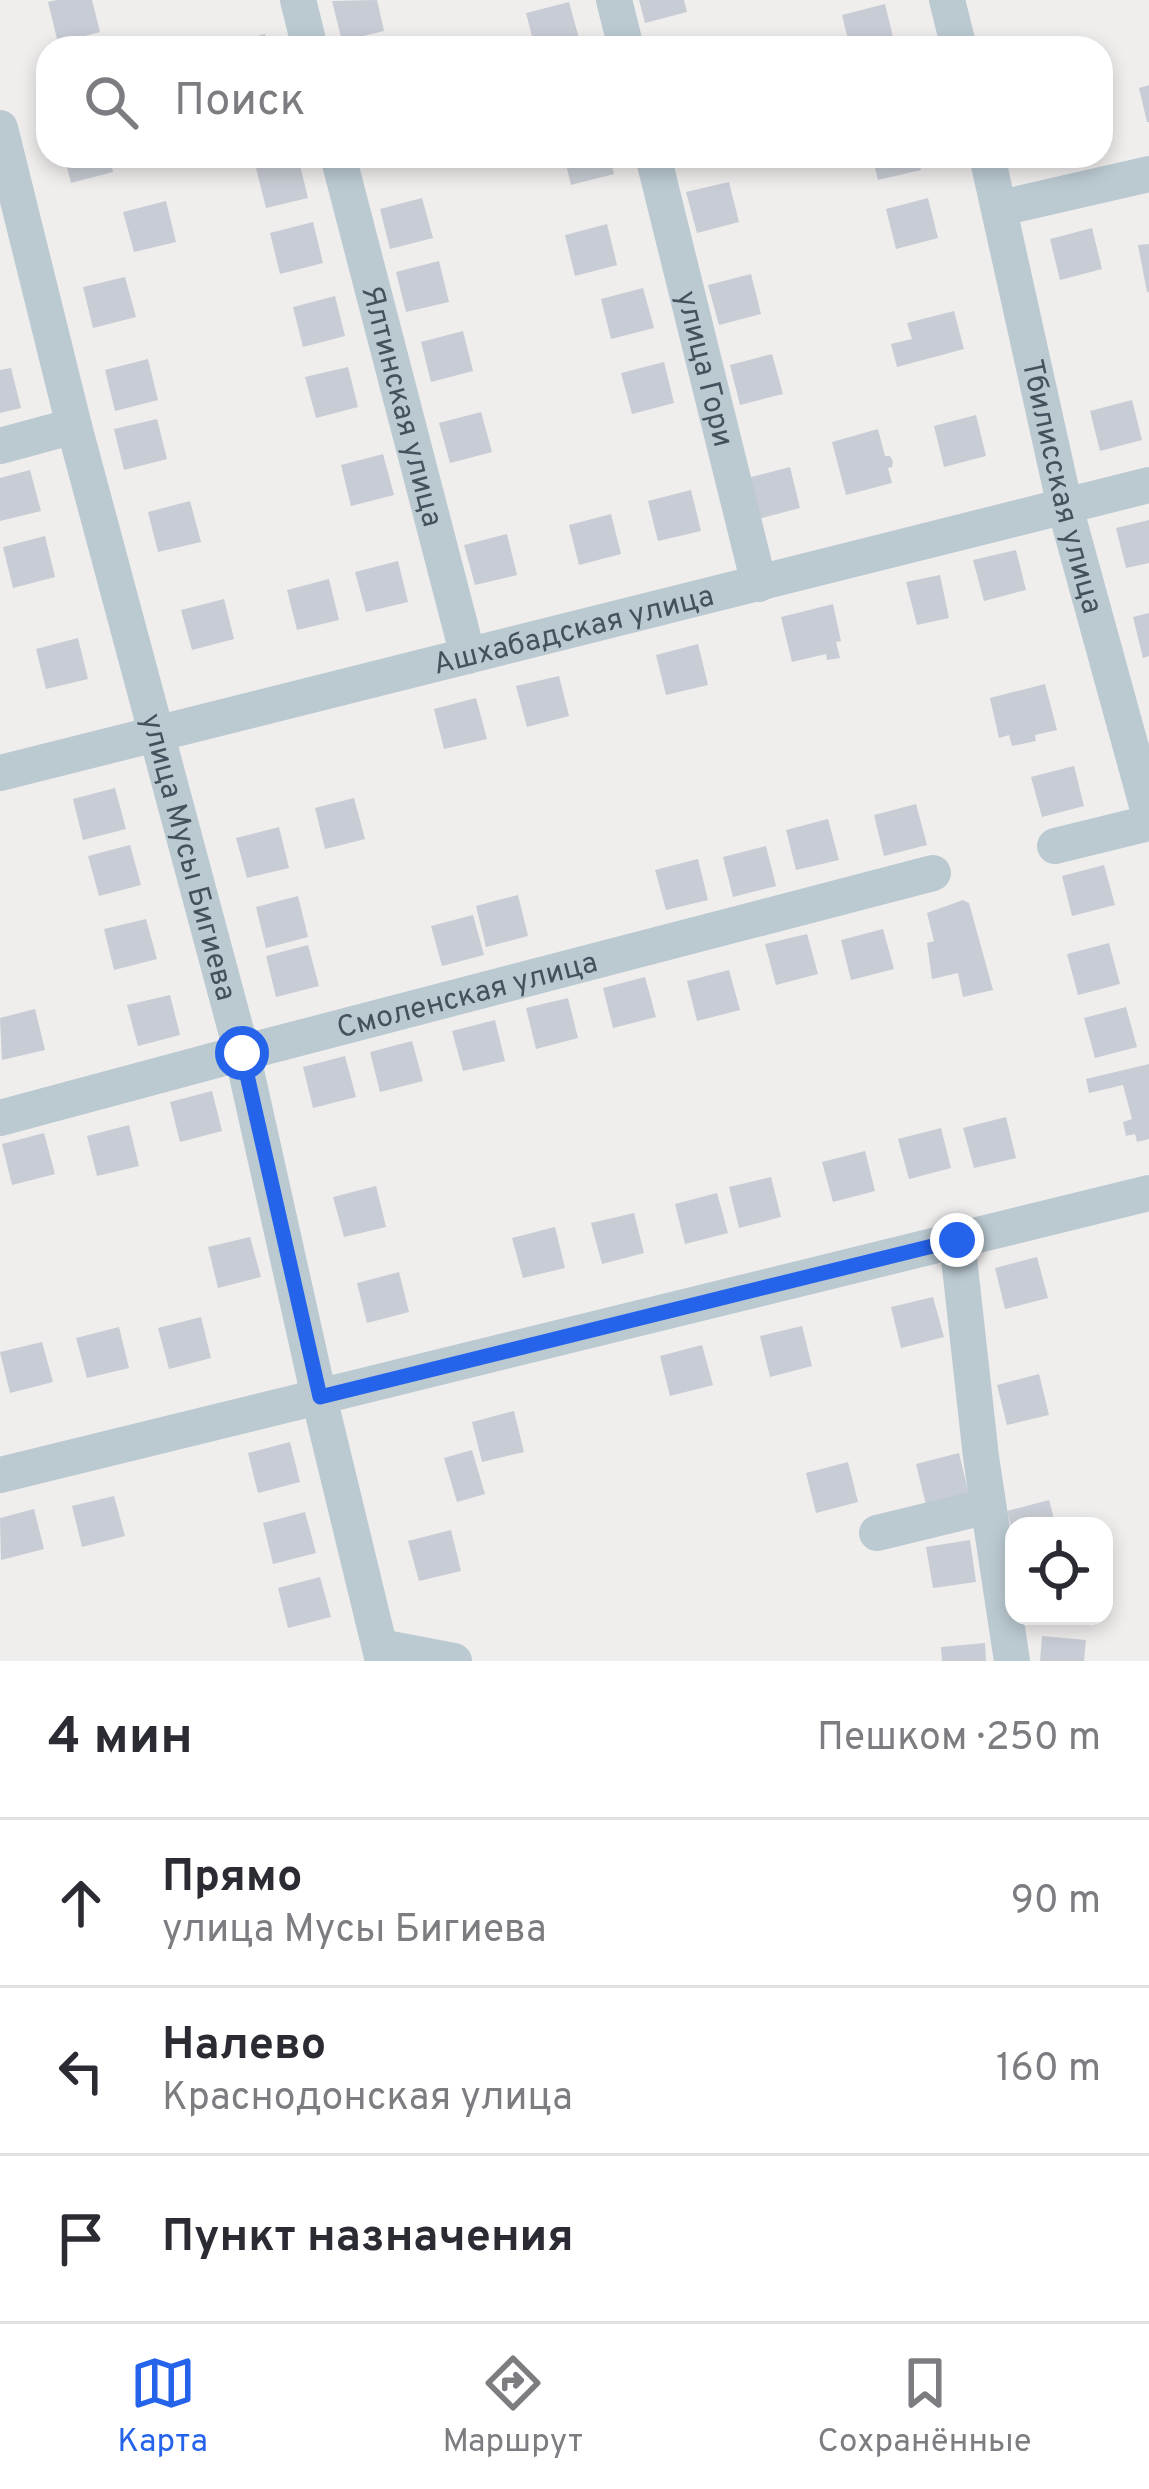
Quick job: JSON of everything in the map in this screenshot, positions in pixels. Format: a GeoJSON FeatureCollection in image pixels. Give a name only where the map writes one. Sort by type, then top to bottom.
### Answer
{"type":"FeatureCollection","features":[{"type":"Feature","properties":{"kind":"street"},"geometry":{"type":"LineString","coordinates":[[298,0],[307,36]]}},
{"type":"Feature","properties":{"kind":"street"},"geometry":{"type":"LineString","coordinates":[[614,0],[623,36]]}},
{"type":"Feature","properties":{"kind":"street"},"geometry":{"type":"LineString","coordinates":[[946,0],[956,36]]}},
{"type":"Feature","properties":{"kind":"street","name":"улица Мусы Бигиева"},"geometry":{"type":"LineString","coordinates":[[2,148],[242,1053],[382,1654]]}},
{"type":"Feature","properties":{"kind":"street","name":"Ялтинская улица"},"geometry":{"type":"LineString","coordinates":[[341,168],[468,656]]}},
{"type":"Feature","properties":{"kind":"street","name":"улица Гори"},"geometry":{"type":"LineString","coordinates":[[656,168],[758,584]]}},
{"type":"Feature","properties":{"kind":"street","name":"Тбилисская улица"},"geometry":{"type":"LineString","coordinates":[[990,168],[1065,507],[1149,813]]}},
{"type":"Feature","properties":{"kind":"street"},"geometry":{"type":"LineString","coordinates":[[1001,208],[1149,174]]}},
{"type":"Feature","properties":{"kind":"street"},"geometry":{"type":"LineString","coordinates":[[0,446],[74,426]]}},
{"type":"Feature","properties":{"kind":"street","name":"Ашхабадская улица"},"geometry":{"type":"LineString","coordinates":[[0,773],[1149,485]]}},
{"type":"Feature","properties":{"kind":"street"},"geometry":{"type":"LineString","coordinates":[[1054,846],[1149,823]]}},
{"type":"Feature","properties":{"kind":"street","name":"Смоленская улица"},"geometry":{"type":"LineString","coordinates":[[0,1118],[933,873]]}},
{"type":"Feature","properties":{"kind":"street"},"geometry":{"type":"LineString","coordinates":[[0,1475],[1149,1193]]}},
{"type":"Feature","properties":{"kind":"street"},"geometry":{"type":"LineString","coordinates":[[957,1240],[988,1506],[1012,1661]]}},
{"type":"Feature","properties":{"kind":"street"},"geometry":{"type":"LineString","coordinates":[[878,1533],[988,1506]]}},
{"type":"Feature","properties":{"kind":"street"},"geometry":{"type":"LineString","coordinates":[[382,1654],[454,1661]]}},
{"type":"Feature","properties":{"kind":"building"},"geometry":{"type":"Polygon","coordinates":[[[92,0],[100,32],[56,36],[48,2],[92,0]]]}},
{"type":"Feature","properties":{"kind":"building"},"geometry":{"type":"Polygon","coordinates":[[[377,0],[384,31],[341,36],[332,1],[377,0]]]}},
{"type":"Feature","properties":{"kind":"building"},"geometry":{"type":"Polygon","coordinates":[[[639,0],[684,0],[687,12],[645,23],[639,0]]]}},
{"type":"Feature","properties":{"kind":"building"},"geometry":{"type":"Polygon","coordinates":[[[569,2],[578,36],[532,36],[526,13],[569,2]]]}},
{"type":"Feature","properties":{"kind":"building"},"geometry":{"type":"Polygon","coordinates":[[[885,4],[893,36],[847,36],[842,15],[885,4]]]}},
{"type":"Feature","properties":{"kind":"building"},"geometry":{"type":"Polygon","coordinates":[[[1149,85],[1149,122],[1147,122],[1139,88],[1149,85]]]}},
{"type":"Feature","properties":{"kind":"building"},"geometry":{"type":"Polygon","coordinates":[[[67,168],[112,168],[113,172],[71,183],[67,168]]]}},
{"type":"Feature","properties":{"kind":"building"},"geometry":{"type":"Polygon","coordinates":[[[256,168],[301,168],[308,198],[266,208],[256,168]]]}},
{"type":"Feature","properties":{"kind":"building"},"geometry":{"type":"Polygon","coordinates":[[[567,168],[612,168],[614,174],[571,185],[567,168]]]}},
{"type":"Feature","properties":{"kind":"building"},"geometry":{"type":"Polygon","coordinates":[[[875,168],[921,170],[878,180],[875,168]]]}},
{"type":"Feature","properties":{"kind":"building"},"geometry":{"type":"Polygon","coordinates":[[[729,182],[739,222],[697,233],[686,192],[729,182]]]}},
{"type":"Feature","properties":{"kind":"building"},"geometry":{"type":"Polygon","coordinates":[[[422,198],[433,238],[390,249],[380,209],[422,198]]]}},
{"type":"Feature","properties":{"kind":"building"},"geometry":{"type":"Polygon","coordinates":[[[928,198],[938,238],[896,249],[886,209],[928,198]]]}},
{"type":"Feature","properties":{"kind":"building"},"geometry":{"type":"Polygon","coordinates":[[[166,201],[176,242],[134,252],[123,212],[166,201]]]}},
{"type":"Feature","properties":{"kind":"building"},"geometry":{"type":"Polygon","coordinates":[[[313,222],[323,263],[280,274],[270,233],[313,222]]]}},
{"type":"Feature","properties":{"kind":"building"},"geometry":{"type":"Polygon","coordinates":[[[607,224],[617,265],[575,276],[565,235],[607,224]]]}},
{"type":"Feature","properties":{"kind":"building"},"geometry":{"type":"Polygon","coordinates":[[[1092,228],[1102,269],[1060,280],[1050,239],[1092,228]]]}},
{"type":"Feature","properties":{"kind":"building"},"geometry":{"type":"Polygon","coordinates":[[[1149,244],[1149,292],[1147,292],[1138,245],[1149,244]]]}},
{"type":"Feature","properties":{"kind":"building"},"geometry":{"type":"Polygon","coordinates":[[[439,261],[449,302],[406,312],[396,272],[439,261]]]}},
{"type":"Feature","properties":{"kind":"building"},"geometry":{"type":"Polygon","coordinates":[[[751,274],[761,314],[719,325],[708,285],[751,274]]]}},
{"type":"Feature","properties":{"kind":"building"},"geometry":{"type":"Polygon","coordinates":[[[125,277],[136,317],[93,328],[83,287],[125,277]]]}},
{"type":"Feature","properties":{"kind":"building"},"geometry":{"type":"Polygon","coordinates":[[[643,288],[654,328],[611,339],[601,299],[643,288]]]}},
{"type":"Feature","properties":{"kind":"building"},"geometry":{"type":"Polygon","coordinates":[[[335,296],[345,336],[303,347],[293,307],[335,296]]]}},
{"type":"Feature","properties":{"kind":"building"},"geometry":{"type":"Polygon","coordinates":[[[954,311],[964,349],[897,367],[891,344],[912,339],[907,323],[954,311]]]}},
{"type":"Feature","properties":{"kind":"building"},"geometry":{"type":"Polygon","coordinates":[[[463,331],[473,371],[431,382],[421,342],[463,331]]]}},
{"type":"Feature","properties":{"kind":"building"},"geometry":{"type":"Polygon","coordinates":[[[772,354],[783,394],[740,405],[730,365],[772,354]]]}},
{"type":"Feature","properties":{"kind":"building"},"geometry":{"type":"Polygon","coordinates":[[[148,359],[158,400],[115,411],[105,370],[148,359]]]}},
{"type":"Feature","properties":{"kind":"building"},"geometry":{"type":"Polygon","coordinates":[[[664,362],[674,403],[632,414],[621,373],[664,362]]]}},
{"type":"Feature","properties":{"kind":"building"},"geometry":{"type":"Polygon","coordinates":[[[348,367],[358,407],[316,418],[305,377],[348,367]]]}},
{"type":"Feature","properties":{"kind":"building"},"geometry":{"type":"Polygon","coordinates":[[[11,368],[21,408],[0,413],[0,370],[11,368]]]}},
{"type":"Feature","properties":{"kind":"building"},"geometry":{"type":"Polygon","coordinates":[[[1132,400],[1142,440],[1100,451],[1090,411],[1132,400]]]}},
{"type":"Feature","properties":{"kind":"building"},"geometry":{"type":"Polygon","coordinates":[[[481,412],[492,452],[450,463],[439,423],[481,412]]]}},
{"type":"Feature","properties":{"kind":"building"},"geometry":{"type":"Polygon","coordinates":[[[976,415],[986,456],[944,467],[934,426],[976,415]]]}},
{"type":"Feature","properties":{"kind":"building"},"geometry":{"type":"Polygon","coordinates":[[[157,419],[167,459],[124,470],[114,429],[157,419]]]}},
{"type":"Feature","properties":{"kind":"building"},"geometry":{"type":"Polygon","coordinates":[[[878,429],[885,456],[893,461],[888,468],[892,483],[846,495],[832,442],[878,429]]]}},
{"type":"Feature","properties":{"kind":"building"},"geometry":{"type":"Polygon","coordinates":[[[383,454],[394,495],[351,506],[341,465],[383,454]]]}},
{"type":"Feature","properties":{"kind":"building"},"geometry":{"type":"Polygon","coordinates":[[[790,467],[800,508],[758,519],[747,478],[790,467]]]}},
{"type":"Feature","properties":{"kind":"building"},"geometry":{"type":"Polygon","coordinates":[[[30,470],[41,511],[0,521],[0,478],[30,470]]]}},
{"type":"Feature","properties":{"kind":"building"},"geometry":{"type":"Polygon","coordinates":[[[691,490],[701,531],[658,541],[648,501],[691,490]]]}},
{"type":"Feature","properties":{"kind":"building"},"geometry":{"type":"Polygon","coordinates":[[[190,501],[201,542],[158,552],[148,512],[190,501]]]}},
{"type":"Feature","properties":{"kind":"building"},"geometry":{"type":"Polygon","coordinates":[[[611,514],[621,554],[579,565],[569,525],[611,514]]]}},
{"type":"Feature","properties":{"kind":"building"},"geometry":{"type":"Polygon","coordinates":[[[1149,520],[1149,563],[1126,568],[1116,528],[1149,520]]]}},
{"type":"Feature","properties":{"kind":"building"},"geometry":{"type":"Polygon","coordinates":[[[507,534],[517,575],[475,585],[464,545],[507,534]]]}},
{"type":"Feature","properties":{"kind":"building"},"geometry":{"type":"Polygon","coordinates":[[[45,536],[55,577],[13,588],[3,547],[45,536]]]}},
{"type":"Feature","properties":{"kind":"building"},"geometry":{"type":"Polygon","coordinates":[[[1016,550],[1026,590],[984,601],[973,560],[1016,550]]]}},
{"type":"Feature","properties":{"kind":"building"},"geometry":{"type":"Polygon","coordinates":[[[398,561],[408,602],[366,612],[355,572],[398,561]]]}},
{"type":"Feature","properties":{"kind":"building"},"geometry":{"type":"Polygon","coordinates":[[[940,575],[949,618],[917,625],[906,582],[940,575]]]}},
{"type":"Feature","properties":{"kind":"building"},"geometry":{"type":"Polygon","coordinates":[[[329,579],[339,620],[297,630],[287,590],[329,579]]]}},
{"type":"Feature","properties":{"kind":"building"},"geometry":{"type":"Polygon","coordinates":[[[224,599],[234,639],[192,650],[181,610],[224,599]]]}},
{"type":"Feature","properties":{"kind":"building"},"geometry":{"type":"Polygon","coordinates":[[[833,604],[840,658],[827,660],[826,654],[792,662],[781,617],[833,604]]]}},
{"type":"Feature","properties":{"kind":"building"},"geometry":{"type":"Polygon","coordinates":[[[1149,613],[1149,656],[1143,658],[1133,617],[1149,613]]]}},
{"type":"Feature","properties":{"kind":"building"},"geometry":{"type":"Polygon","coordinates":[[[78,638],[88,679],[46,689],[36,649],[78,638]]]}},
{"type":"Feature","properties":{"kind":"building"},"geometry":{"type":"Polygon","coordinates":[[[698,644],[708,685],[666,695],[656,655],[698,644]]]}},
{"type":"Feature","properties":{"kind":"building"},"geometry":{"type":"Polygon","coordinates":[[[559,676],[569,716],[527,727],[516,686],[559,676]]]}},
{"type":"Feature","properties":{"kind":"building"},"geometry":{"type":"Polygon","coordinates":[[[1045,684],[1057,730],[1012,746],[1009,735],[999,738],[990,698],[1045,684]]]}},
{"type":"Feature","properties":{"kind":"building"},"geometry":{"type":"Polygon","coordinates":[[[476,698],[487,739],[444,749],[434,709],[476,698]]]}},
{"type":"Feature","properties":{"kind":"building"},"geometry":{"type":"Polygon","coordinates":[[[1074,766],[1084,806],[1042,817],[1031,777],[1074,766]]]}},
{"type":"Feature","properties":{"kind":"building"},"geometry":{"type":"Polygon","coordinates":[[[115,788],[126,829],[83,840],[73,799],[115,788]]]}},
{"type":"Feature","properties":{"kind":"building"},"geometry":{"type":"Polygon","coordinates":[[[354,798],[365,839],[325,849],[315,808],[354,798]]]}},
{"type":"Feature","properties":{"kind":"building"},"geometry":{"type":"Polygon","coordinates":[[[916,804],[927,845],[884,856],[874,815],[916,804]]]}},
{"type":"Feature","properties":{"kind":"building"},"geometry":{"type":"Polygon","coordinates":[[[828,819],[839,860],[796,870],[786,830],[828,819]]]}},
{"type":"Feature","properties":{"kind":"building"},"geometry":{"type":"Polygon","coordinates":[[[279,827],[289,868],[247,878],[236,838],[279,827]]]}},
{"type":"Feature","properties":{"kind":"building"},"geometry":{"type":"Polygon","coordinates":[[[130,845],[141,885],[99,896],[88,856],[130,845]]]}},
{"type":"Feature","properties":{"kind":"building"},"geometry":{"type":"Polygon","coordinates":[[[766,846],[776,886],[733,897],[723,857],[766,846]]]}},
{"type":"Feature","properties":{"kind":"building"},"geometry":{"type":"Polygon","coordinates":[[[698,859],[708,900],[666,910],[655,870],[698,859]]]}},
{"type":"Feature","properties":{"kind":"building"},"geometry":{"type":"Polygon","coordinates":[[[1104,865],[1115,905],[1072,916],[1062,876],[1104,865]]]}},
{"type":"Feature","properties":{"kind":"building"},"geometry":{"type":"Polygon","coordinates":[[[518,895],[528,936],[486,947],[476,906],[518,895]]]}},
{"type":"Feature","properties":{"kind":"building"},"geometry":{"type":"Polygon","coordinates":[[[298,896],[308,937],[266,948],[256,907],[298,896]]]}},
{"type":"Feature","properties":{"kind":"building"},"geometry":{"type":"Polygon","coordinates":[[[963,900],[969,903],[993,990],[963,997],[958,973],[932,979],[927,943],[934,941],[927,913],[963,900]]]}},
{"type":"Feature","properties":{"kind":"building"},"geometry":{"type":"Polygon","coordinates":[[[473,915],[484,955],[442,966],[431,926],[473,915]]]}},
{"type":"Feature","properties":{"kind":"building"},"geometry":{"type":"Polygon","coordinates":[[[146,919],[157,959],[114,970],[104,929],[146,919]]]}},
{"type":"Feature","properties":{"kind":"building"},"geometry":{"type":"Polygon","coordinates":[[[883,929],[894,969],[851,980],[841,940],[883,929]]]}},
{"type":"Feature","properties":{"kind":"building"},"geometry":{"type":"Polygon","coordinates":[[[807,934],[818,974],[776,985],[765,944],[807,934]]]}},
{"type":"Feature","properties":{"kind":"building"},"geometry":{"type":"Polygon","coordinates":[[[1109,943],[1120,984],[1078,995],[1067,954],[1109,943]]]}},
{"type":"Feature","properties":{"kind":"building"},"geometry":{"type":"Polygon","coordinates":[[[308,945],[319,986],[276,997],[266,956],[308,945]]]}},
{"type":"Feature","properties":{"kind":"building"},"geometry":{"type":"Polygon","coordinates":[[[729,970],[740,1010],[697,1021],[687,981],[729,970]]]}},
{"type":"Feature","properties":{"kind":"building"},"geometry":{"type":"Polygon","coordinates":[[[645,977],[656,1017],[613,1028],[603,988],[645,977]]]}},
{"type":"Feature","properties":{"kind":"building"},"geometry":{"type":"Polygon","coordinates":[[[170,995],[180,1035],[138,1046],[127,1005],[170,995]]]}},
{"type":"Feature","properties":{"kind":"building"},"geometry":{"type":"Polygon","coordinates":[[[568,998],[578,1038],[536,1049],[526,1008],[568,998]]]}},
{"type":"Feature","properties":{"kind":"building"},"geometry":{"type":"Polygon","coordinates":[[[1126,1007],[1137,1047],[1095,1058],[1084,1018],[1126,1007]]]}},
{"type":"Feature","properties":{"kind":"building"},"geometry":{"type":"Polygon","coordinates":[[[35,1009],[45,1050],[2,1060],[0,1018],[35,1009]]]}},
{"type":"Feature","properties":{"kind":"building"},"geometry":{"type":"Polygon","coordinates":[[[495,1020],[505,1061],[463,1071],[452,1031],[495,1020]]]}},
{"type":"Feature","properties":{"kind":"building"},"geometry":{"type":"Polygon","coordinates":[[[412,1041],[423,1081],[380,1092],[370,1052],[412,1041]]]}},
{"type":"Feature","properties":{"kind":"building"},"geometry":{"type":"Polygon","coordinates":[[[345,1056],[356,1097],[313,1108],[303,1067],[345,1056]]]}},
{"type":"Feature","properties":{"kind":"building"},"geometry":{"type":"Polygon","coordinates":[[[1149,1064],[1149,1139],[1137,1142],[1135,1134],[1126,1136],[1123,1122],[1132,1119],[1123,1085],[1089,1093],[1086,1079],[1149,1064]]]}},
{"type":"Feature","properties":{"kind":"building"},"geometry":{"type":"Polygon","coordinates":[[[212,1091],[222,1131],[180,1142],[170,1102],[212,1091]]]}},
{"type":"Feature","properties":{"kind":"building"},"geometry":{"type":"Polygon","coordinates":[[[1006,1117],[1016,1158],[974,1168],[963,1128],[1006,1117]]]}},
{"type":"Feature","properties":{"kind":"building"},"geometry":{"type":"Polygon","coordinates":[[[129,1125],[139,1166],[97,1176],[87,1136],[129,1125]]]}},
{"type":"Feature","properties":{"kind":"building"},"geometry":{"type":"Polygon","coordinates":[[[941,1128],[951,1168],[909,1179],[898,1139],[941,1128]]]}},
{"type":"Feature","properties":{"kind":"building"},"geometry":{"type":"Polygon","coordinates":[[[44,1133],[55,1174],[12,1185],[2,1144],[44,1133]]]}},
{"type":"Feature","properties":{"kind":"building"},"geometry":{"type":"Polygon","coordinates":[[[865,1151],[875,1191],[833,1202],[822,1162],[865,1151]]]}},
{"type":"Feature","properties":{"kind":"building"},"geometry":{"type":"Polygon","coordinates":[[[771,1177],[781,1217],[739,1228],[729,1187],[771,1177]]]}},
{"type":"Feature","properties":{"kind":"building"},"geometry":{"type":"Polygon","coordinates":[[[376,1186],[386,1227],[344,1237],[333,1197],[376,1186]]]}},
{"type":"Feature","properties":{"kind":"building"},"geometry":{"type":"Polygon","coordinates":[[[717,1193],[728,1233],[685,1244],[675,1204],[717,1193]]]}},
{"type":"Feature","properties":{"kind":"building"},"geometry":{"type":"Polygon","coordinates":[[[634,1213],[644,1253],[602,1264],[591,1223],[634,1213]]]}},
{"type":"Feature","properties":{"kind":"building"},"geometry":{"type":"Polygon","coordinates":[[[555,1227],[565,1268],[523,1278],[512,1238],[555,1227]]]}},
{"type":"Feature","properties":{"kind":"building"},"geometry":{"type":"Polygon","coordinates":[[[250,1237],[261,1277],[218,1288],[208,1247],[250,1237]]]}},
{"type":"Feature","properties":{"kind":"building"},"geometry":{"type":"Polygon","coordinates":[[[1037,1257],[1048,1298],[1005,1309],[995,1268],[1037,1257]]]}},
{"type":"Feature","properties":{"kind":"building"},"geometry":{"type":"Polygon","coordinates":[[[399,1272],[409,1312],[367,1323],[357,1283],[399,1272]]]}},
{"type":"Feature","properties":{"kind":"building"},"geometry":{"type":"Polygon","coordinates":[[[933,1297],[944,1337],[901,1348],[891,1307],[933,1297]]]}},
{"type":"Feature","properties":{"kind":"building"},"geometry":{"type":"Polygon","coordinates":[[[201,1317],[211,1358],[169,1369],[158,1328],[201,1317]]]}},
{"type":"Feature","properties":{"kind":"building"},"geometry":{"type":"Polygon","coordinates":[[[802,1326],[812,1366],[770,1377],[760,1336],[802,1326]]]}},
{"type":"Feature","properties":{"kind":"building"},"geometry":{"type":"Polygon","coordinates":[[[119,1327],[129,1368],[87,1378],[76,1338],[119,1327]]]}},
{"type":"Feature","properties":{"kind":"building"},"geometry":{"type":"Polygon","coordinates":[[[42,1342],[53,1382],[10,1393],[0,1352],[42,1342]]]}},
{"type":"Feature","properties":{"kind":"building"},"geometry":{"type":"Polygon","coordinates":[[[702,1345],[713,1385],[670,1396],[660,1356],[702,1345]]]}},
{"type":"Feature","properties":{"kind":"building"},"geometry":{"type":"Polygon","coordinates":[[[1039,1374],[1049,1415],[1007,1425],[997,1385],[1039,1374]]]}},
{"type":"Feature","properties":{"kind":"building"},"geometry":{"type":"Polygon","coordinates":[[[514,1411],[524,1452],[482,1462],[472,1422],[514,1411]]]}},
{"type":"Feature","properties":{"kind":"building"},"geometry":{"type":"Polygon","coordinates":[[[290,1442],[300,1482],[258,1493],[248,1453],[290,1442]]]}},
{"type":"Feature","properties":{"kind":"building"},"geometry":{"type":"Polygon","coordinates":[[[472,1450],[485,1494],[457,1502],[444,1458],[472,1450]]]}},
{"type":"Feature","properties":{"kind":"building"},"geometry":{"type":"Polygon","coordinates":[[[959,1453],[969,1494],[926,1505],[916,1464],[959,1453]]]}},
{"type":"Feature","properties":{"kind":"building"},"geometry":{"type":"Polygon","coordinates":[[[848,1462],[858,1502],[816,1513],[806,1473],[848,1462]]]}},
{"type":"Feature","properties":{"kind":"building"},"geometry":{"type":"Polygon","coordinates":[[[114,1496],[125,1536],[82,1547],[72,1506],[114,1496]]]}},
{"type":"Feature","properties":{"kind":"building"},"geometry":{"type":"Polygon","coordinates":[[[1049,1500],[1054,1517],[1009,1517],[1007,1511],[1049,1500]]]}},
{"type":"Feature","properties":{"kind":"building"},"geometry":{"type":"Polygon","coordinates":[[[34,1509],[44,1549],[1,1560],[0,1518],[34,1509]]]}},
{"type":"Feature","properties":{"kind":"building"},"geometry":{"type":"Polygon","coordinates":[[[305,1512],[316,1553],[273,1564],[263,1523],[305,1512]]]}},
{"type":"Feature","properties":{"kind":"building"},"geometry":{"type":"Polygon","coordinates":[[[451,1530],[461,1571],[419,1581],[408,1541],[451,1530]]]}},
{"type":"Feature","properties":{"kind":"building"},"geometry":{"type":"Polygon","coordinates":[[[970,1540],[976,1582],[933,1588],[926,1547],[970,1540]]]}},
{"type":"Feature","properties":{"kind":"building"},"geometry":{"type":"Polygon","coordinates":[[[320,1577],[331,1617],[288,1628],[278,1588],[320,1577]]]}},
{"type":"Feature","properties":{"kind":"building"},"geometry":{"type":"Polygon","coordinates":[[[1042,1636],[1086,1640],[1084,1661],[1040,1661],[1042,1636]]]}},
{"type":"Feature","properties":{"kind":"building"},"geometry":{"type":"Polygon","coordinates":[[[985,1643],[986,1661],[942,1661],[941,1647],[985,1643]]]}},
{"type":"Feature","properties":{"kind":"route"},"geometry":{"type":"LineString","coordinates":[[242,1053],[320,1397],[957,1240]]}}]}
